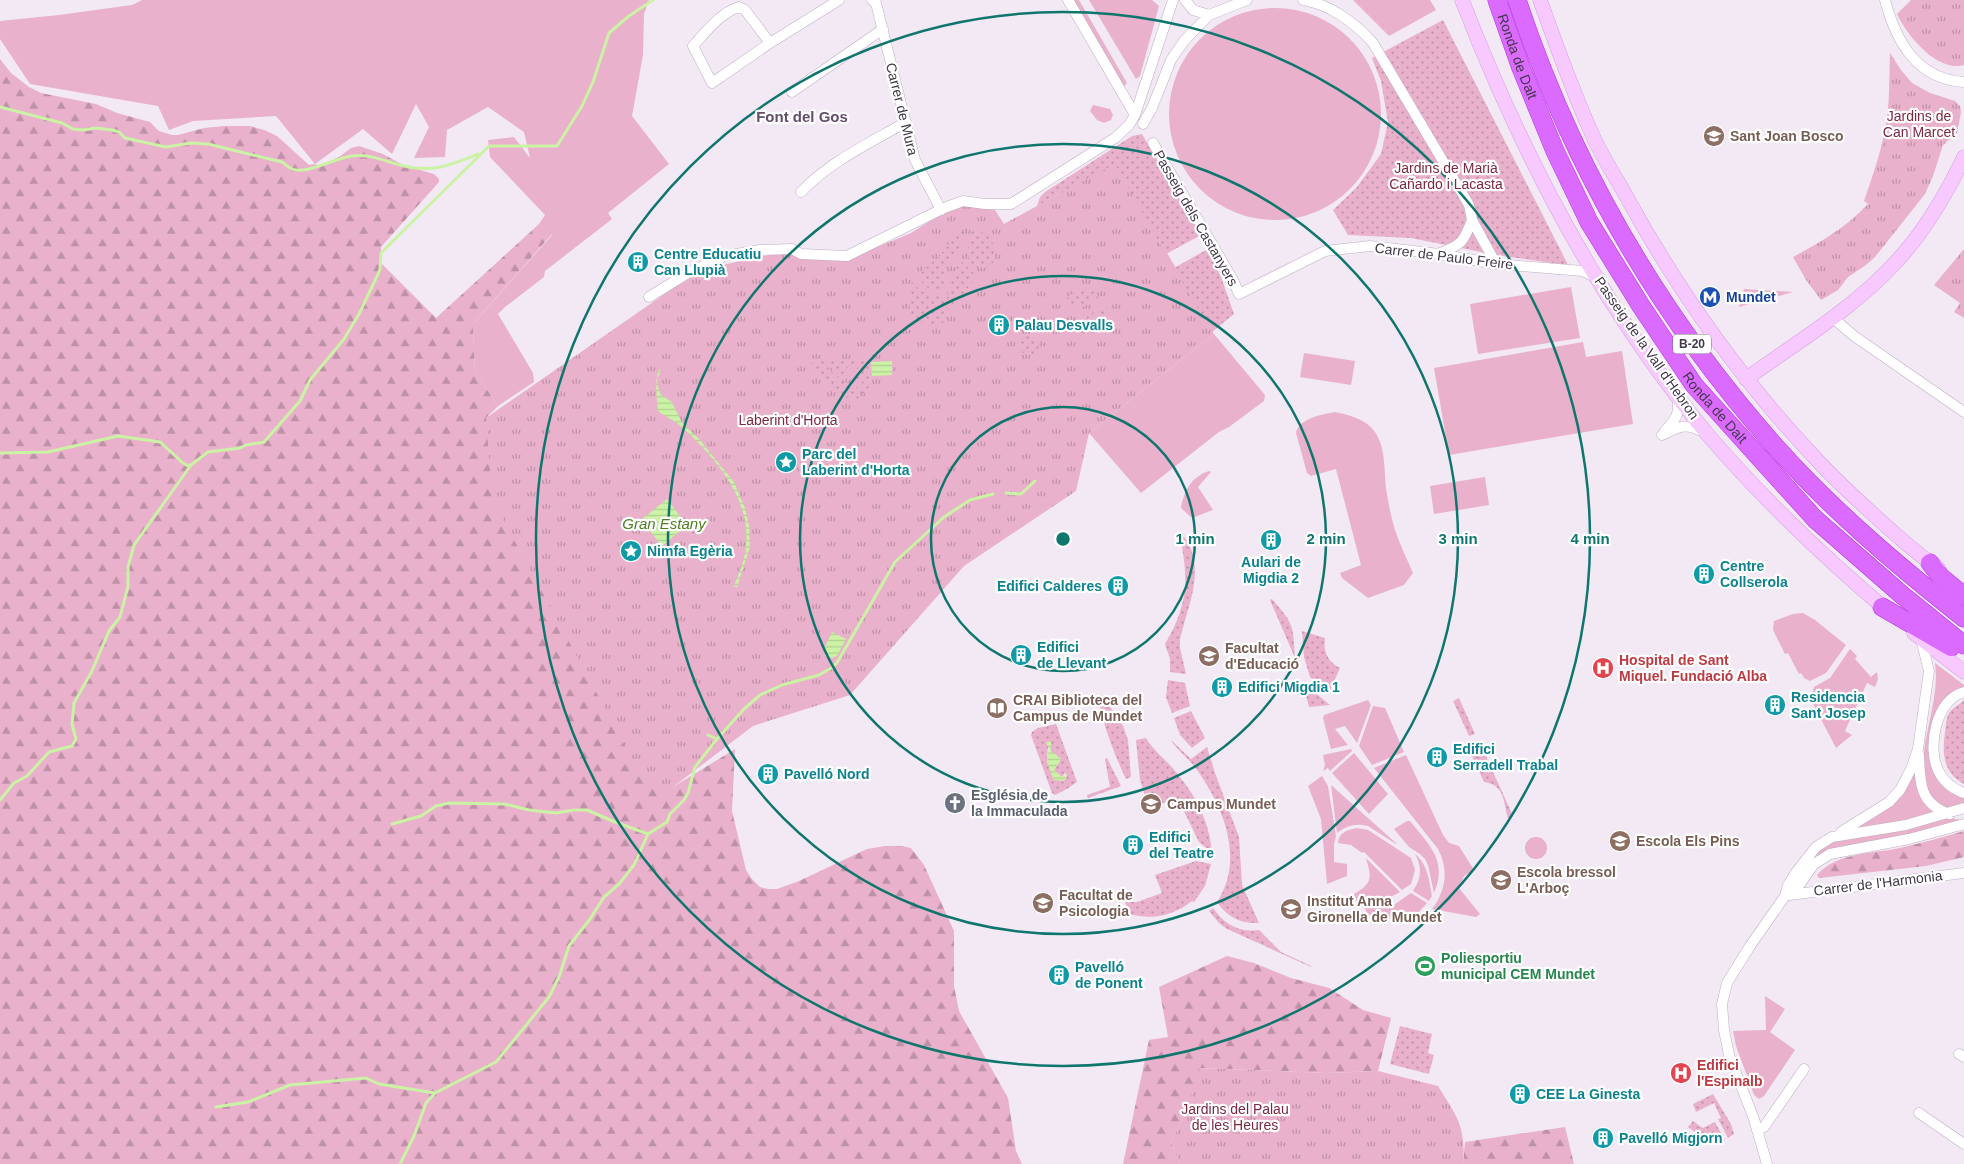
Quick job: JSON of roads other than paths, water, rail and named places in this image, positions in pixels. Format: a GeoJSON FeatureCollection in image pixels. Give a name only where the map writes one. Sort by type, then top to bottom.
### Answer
{"type":"FeatureCollection","features":[{"type":"Feature","properties":{"kind":"highway"},"geometry":{"type":"LineString","coordinates":[[1486,0],[1523,74]]}},
{"type":"Feature","properties":{"kind":"highway","name":"Ronda de Dalt"},"geometry":{"type":"LineString","coordinates":[[1497,0],[1523,74],[1555,151],[1589,222],[1641,306],[1694,385],[1815,519],[1902,595],[1964,645]]}},
{"type":"Feature","properties":{"kind":"highway","name":"Ronda de Dalt"},"geometry":{"type":"LineString","coordinates":[[1518,0],[1551,92],[1605,206],[1642,268],[1692,345],[1728,392],[1769,440],[1827,500],[1893,561],[1964,618]]}},
{"type":"Feature","properties":{"kind":"highway"},"geometry":{"type":"LineString","coordinates":[[1930,563],[1964,596]]}},
{"type":"Feature","properties":{"kind":"highway"},"geometry":{"type":"LineString","coordinates":[[1882,607],[1964,655]]}},
{"type":"Feature","properties":{"kind":"street"},"geometry":{"type":"LineString","coordinates":[[770,43],[745,10],[737,4],[713,24],[693,46],[712,83],[770,43],[840,0]]}},
{"type":"Feature","properties":{"kind":"street"},"geometry":{"type":"LineString","coordinates":[[1068,0],[1135,115]]}},
{"type":"Feature","properties":{"kind":"street"},"geometry":{"type":"LineString","coordinates":[[649,297],[688,272],[725,256],[760,250],[792,249],[801,254],[847,256],[963,201],[985,204],[1011,204],[1115,138],[1129,125],[1135,115],[1173,0]]}},
{"type":"Feature","properties":{"kind":"street"},"geometry":{"type":"LineString","coordinates":[[1185,0],[1193,10],[1209,15]]}},
{"type":"Feature","properties":{"kind":"street"},"geometry":{"type":"LineString","coordinates":[[1143,124],[1152,108],[1171,60],[1184,41],[1209,15],[1248,0]]}},
{"type":"Feature","properties":{"kind":"street"},"geometry":{"type":"LineString","coordinates":[[1303,0],[1314,2],[1344,17],[1360,28],[1373,43],[1468,205],[1472,220],[1496,264]]}},
{"type":"Feature","properties":{"kind":"street","name":"Passeig de la Vall d'Hebron"},"geometry":{"type":"LineString","coordinates":[[1462,0],[1495,82],[1559,213],[1598,279],[1677,395],[1709,436],[1782,514],[1882,607],[1964,672]]}},
{"type":"Feature","properties":{"kind":"street"},"geometry":{"type":"LineString","coordinates":[[1540,0],[1560,58],[1592,135],[1651,242],[1702,321],[1785,426],[1830,474],[1858,501],[1930,563],[1964,585]]}},
{"type":"Feature","properties":{"kind":"street"},"geometry":{"type":"LineString","coordinates":[[1886,0],[1896,33],[1913,57],[1938,76],[1964,82]]}},
{"type":"Feature","properties":{"kind":"street","name":"Carrer de Mura"},"geometry":{"type":"LineString","coordinates":[[874,1],[883,29],[915,160],[941,210]]}},
{"type":"Feature","properties":{"kind":"street"},"geometry":{"type":"LineString","coordinates":[[792,92],[883,29]]}},
{"type":"Feature","properties":{"kind":"street"},"geometry":{"type":"LineString","coordinates":[[801,192],[810,182],[854,152],[906,122]]}},
{"type":"Feature","properties":{"kind":"street","name":"Passeig dels Castanyers"},"geometry":{"type":"LineString","coordinates":[[1153,143],[1233,280],[1239,294]]}},
{"type":"Feature","properties":{"kind":"street"},"geometry":{"type":"LineString","coordinates":[[1746,379],[1833,318],[1896,263],[1920,233],[1947,192],[1964,157]]}},
{"type":"Feature","properties":{"kind":"street"},"geometry":{"type":"LineString","coordinates":[[1439,254],[1456,248],[1466,236],[1472,220]]}},
{"type":"Feature","properties":{"kind":"street","name":"Carrer de Paulo Freire"},"geometry":{"type":"LineString","coordinates":[[1239,294],[1325,251],[1370,246],[1439,254],[1496,264],[1583,271],[1598,279]]}},
{"type":"Feature","properties":{"kind":"street"},"geometry":{"type":"LineString","coordinates":[[1833,318],[1854,336],[1964,412]]}},
{"type":"Feature","properties":{"kind":"street"},"geometry":{"type":"LineString","coordinates":[[1677,395],[1679,411],[1673,422],[1662,434],[1677,428],[1692,426],[1709,436]]}},
{"type":"Feature","properties":{"kind":"street","name":"Carrer de l'Harmonia"},"geometry":{"type":"LineString","coordinates":[[1920,638],[1929,671],[1918,749],[1919,776],[1923,791],[1932,803],[1947,813],[1964,817]]}},
{"type":"Feature","properties":{"kind":"street"},"geometry":{"type":"LineString","coordinates":[[1964,692],[1954,696],[1943,707],[1938,721],[1934,749],[1935,763],[1942,776],[1952,787],[1964,793]]}},
{"type":"Feature","properties":{"kind":"street","name":"Carrer de l'Harmonia"},"geometry":{"type":"LineString","coordinates":[[1789,895],[1788,885],[1816,847],[1877,812],[1895,796],[1906,780],[1918,749]]}},
{"type":"Feature","properties":{"kind":"street","name":"Carrer de l'Harmonia"},"geometry":{"type":"LineString","coordinates":[[1832,837],[1906,824],[1964,808]]}},
{"type":"Feature","properties":{"kind":"street","name":"Carrer de l'Harmonia"},"geometry":{"type":"LineString","coordinates":[[1767,1164],[1757,1130],[1729,1055],[1724,1030],[1722,1004],[1727,983],[1750,946],[1814,864],[1830,854],[1964,824]]}},
{"type":"Feature","properties":{"kind":"street","name":"Carrer de l'Harmonia"},"geometry":{"type":"LineString","coordinates":[[1789,895],[1964,873]]}},
{"type":"Feature","properties":{"kind":"street"},"geometry":{"type":"LineString","coordinates":[[1757,1130],[1764,1127],[1804,1069]]}},
{"type":"Feature","properties":{"kind":"street"},"geometry":{"type":"LineString","coordinates":[[1919,1113],[1964,1144]]}},
{"type":"Feature","properties":{"kind":"water"},"geometry":{"type":"Polygon","coordinates":[[[892,361],[892,375],[872,376],[871,362],[892,361]]]}},
{"type":"Feature","properties":{"kind":"water"},"geometry":{"type":"Polygon","coordinates":[[[659,369],[661,371],[657,384],[661,395],[672,402],[682,423],[699,439],[734,482],[745,508],[749,526],[750,547],[737,587],[734,586],[746,546],[746,528],[743,511],[728,479],[706,451],[681,426],[658,411],[656,385],[659,369]]]}},
{"type":"Feature","properties":{"kind":"water","name":"Gran Estany"},"geometry":{"type":"Polygon","coordinates":[[[667,499],[687,525],[662,546],[641,520],[667,499]]]}},
{"type":"Feature","properties":{"kind":"water"},"geometry":{"type":"Polygon","coordinates":[[[832,632],[846,639],[837,656],[832,658],[825,656],[824,649],[832,632]]]}},
{"type":"Feature","properties":{"kind":"water"},"geometry":{"type":"Polygon","coordinates":[[[1051,742],[1051,751],[1061,759],[1054,770],[1062,777],[1067,774],[1064,781],[1054,780],[1047,762],[1049,748],[1046,743],[1051,742]]]}},
{"type":"Feature","properties":{"kind":"waterway"},"geometry":{"type":"LineString","coordinates":[[0,800],[14,783],[27,776],[49,752],[72,746],[76,739],[72,724],[74,703],[92,671],[109,631],[120,617],[128,586],[128,567],[134,545],[191,465],[208,452],[240,448],[264,442],[300,401],[310,380],[344,339],[359,314],[380,270],[381,253],[489,146],[557,146],[582,106],[593,82],[609,33],[629,16],[653,0]]}},
{"type":"Feature","properties":{"kind":"waterway"},"geometry":{"type":"LineString","coordinates":[[0,107],[62,123],[73,129],[96,128],[112,130],[119,132],[125,138],[166,147],[191,143],[208,144],[282,162],[298,170],[305,170],[345,157],[358,155],[424,169],[442,167],[478,154]]}},
{"type":"Feature","properties":{"kind":"waterway"},"geometry":{"type":"LineString","coordinates":[[0,453],[48,452],[118,436],[160,442],[183,463],[191,465]]}},
{"type":"Feature","properties":{"kind":"waterway"},"geometry":{"type":"LineString","coordinates":[[1006,493],[1021,494],[1035,481]]}},
{"type":"Feature","properties":{"kind":"waterway"},"geometry":{"type":"LineString","coordinates":[[400,1164],[414,1136],[426,1103],[435,1093],[496,1062],[549,997],[559,977],[569,946],[604,897],[619,884],[634,865],[648,834],[667,822],[670,814],[684,800],[688,793],[695,767],[717,739],[744,709],[760,695],[782,685],[819,675],[833,667],[895,562],[944,517],[970,500],[993,494]]}},
{"type":"Feature","properties":{"kind":"waterway"},"geometry":{"type":"LineString","coordinates":[[708,735],[717,739]]}},
{"type":"Feature","properties":{"kind":"waterway"},"geometry":{"type":"LineString","coordinates":[[392,824],[421,816],[436,806],[449,803],[505,804],[529,810],[556,813],[587,810],[648,834]]}},
{"type":"Feature","properties":{"kind":"waterway"},"geometry":{"type":"LineString","coordinates":[[216,1107],[248,1102],[290,1085],[366,1078],[379,1084],[435,1093]]}},
{"type":"Feature","properties":{"kind":"place","name":"Sant Joan Bosco"},"geometry":{"type":"Point","coordinates":[1714,136]}},
{"type":"Feature","properties":{"kind":"place","name":"Centre Educatiu Can Llupià"},"geometry":{"type":"Point","coordinates":[638,262]}},
{"type":"Feature","properties":{"kind":"place","name":"Mundet"},"geometry":{"type":"Point","coordinates":[1710,297]}},
{"type":"Feature","properties":{"kind":"place","name":"Palau Desvalls"},"geometry":{"type":"Point","coordinates":[999,325]}},
{"type":"Feature","properties":{"kind":"place","name":"Parc del Laberint d'Horta"},"geometry":{"type":"Point","coordinates":[786,462]}},
{"type":"Feature","properties":{"kind":"place","name":"Aulari de Migdia 2"},"geometry":{"type":"Point","coordinates":[1271,540]}},
{"type":"Feature","properties":{"kind":"place","name":"Nimfa Egèria"},"geometry":{"type":"Point","coordinates":[631,551]}},
{"type":"Feature","properties":{"kind":"place","name":"Centre Collserola"},"geometry":{"type":"Point","coordinates":[1704,574]}},
{"type":"Feature","properties":{"kind":"place","name":"Edifici Calderes"},"geometry":{"type":"Point","coordinates":[1118,586]}},
{"type":"Feature","properties":{"kind":"place","name":"Edifici de Llevant"},"geometry":{"type":"Point","coordinates":[1021,655]}},
{"type":"Feature","properties":{"kind":"place","name":"Facultat d'Educació"},"geometry":{"type":"Point","coordinates":[1209,656]}},
{"type":"Feature","properties":{"kind":"place","name":"Hospital de Sant Miquel. Fundació Alba"},"geometry":{"type":"Point","coordinates":[1603,668]}},
{"type":"Feature","properties":{"kind":"place","name":"Edifici Migdia 1"},"geometry":{"type":"Point","coordinates":[1222,687]}},
{"type":"Feature","properties":{"kind":"place","name":"Residencia Sant Josep"},"geometry":{"type":"Point","coordinates":[1775,705]}},
{"type":"Feature","properties":{"kind":"place","name":"CRAI Biblioteca del Campus de Mundet"},"geometry":{"type":"Point","coordinates":[997,708]}},
{"type":"Feature","properties":{"kind":"place","name":"Edifici Serradell Trabal"},"geometry":{"type":"Point","coordinates":[1437,757]}},
{"type":"Feature","properties":{"kind":"place","name":"Pavelló Nord"},"geometry":{"type":"Point","coordinates":[768,774]}},
{"type":"Feature","properties":{"kind":"place","name":"Església de la Immaculada"},"geometry":{"type":"Point","coordinates":[955,803]}},
{"type":"Feature","properties":{"kind":"place","name":"Campus Mundet"},"geometry":{"type":"Point","coordinates":[1151,804]}},
{"type":"Feature","properties":{"kind":"place","name":"Escola Els Pins"},"geometry":{"type":"Point","coordinates":[1620,841]}},
{"type":"Feature","properties":{"kind":"place","name":"Edifici del Teatre"},"geometry":{"type":"Point","coordinates":[1133,845]}},
{"type":"Feature","properties":{"kind":"place","name":"Escola bressol L'Arboç"},"geometry":{"type":"Point","coordinates":[1501,880]}},
{"type":"Feature","properties":{"kind":"place","name":"Facultat de Psicologia"},"geometry":{"type":"Point","coordinates":[1043,903]}},
{"type":"Feature","properties":{"kind":"place","name":"Institut Anna Gironella de Mundet"},"geometry":{"type":"Point","coordinates":[1291,909]}},
{"type":"Feature","properties":{"kind":"place","name":"Poliesportiu municipal CEM Mundet"},"geometry":{"type":"Point","coordinates":[1425,966]}},
{"type":"Feature","properties":{"kind":"place","name":"Pavelló de Ponent"},"geometry":{"type":"Point","coordinates":[1059,975]}},
{"type":"Feature","properties":{"kind":"place","name":"Edifici l'Espinalb"},"geometry":{"type":"Point","coordinates":[1681,1073]}},
{"type":"Feature","properties":{"kind":"place","name":"CEE La Ginesta"},"geometry":{"type":"Point","coordinates":[1520,1094]}},
{"type":"Feature","properties":{"kind":"place","name":"Pavelló Migjorn"},"geometry":{"type":"Point","coordinates":[1603,1138]}},
{"type":"Feature","properties":{"kind":"district","name":"Font del Gos"},"geometry":{"type":"Point","coordinates":[802,116]}},
{"type":"Feature","properties":{"kind":"park label","name":"Jardins de Can Marcet"},"geometry":{"type":"Point","coordinates":[1919,124]}},
{"type":"Feature","properties":{"kind":"park label","name":"Jardins de Marià Cañardo i Lacasta"},"geometry":{"type":"Point","coordinates":[1446,176]}},
{"type":"Feature","properties":{"kind":"park label","name":"Laberint d'Horta"},"geometry":{"type":"Point","coordinates":[788,420]}},
{"type":"Feature","properties":{"kind":"park label","name":"Jardins del Palau de les Heures"},"geometry":{"type":"Point","coordinates":[1235,1118]}}]}
